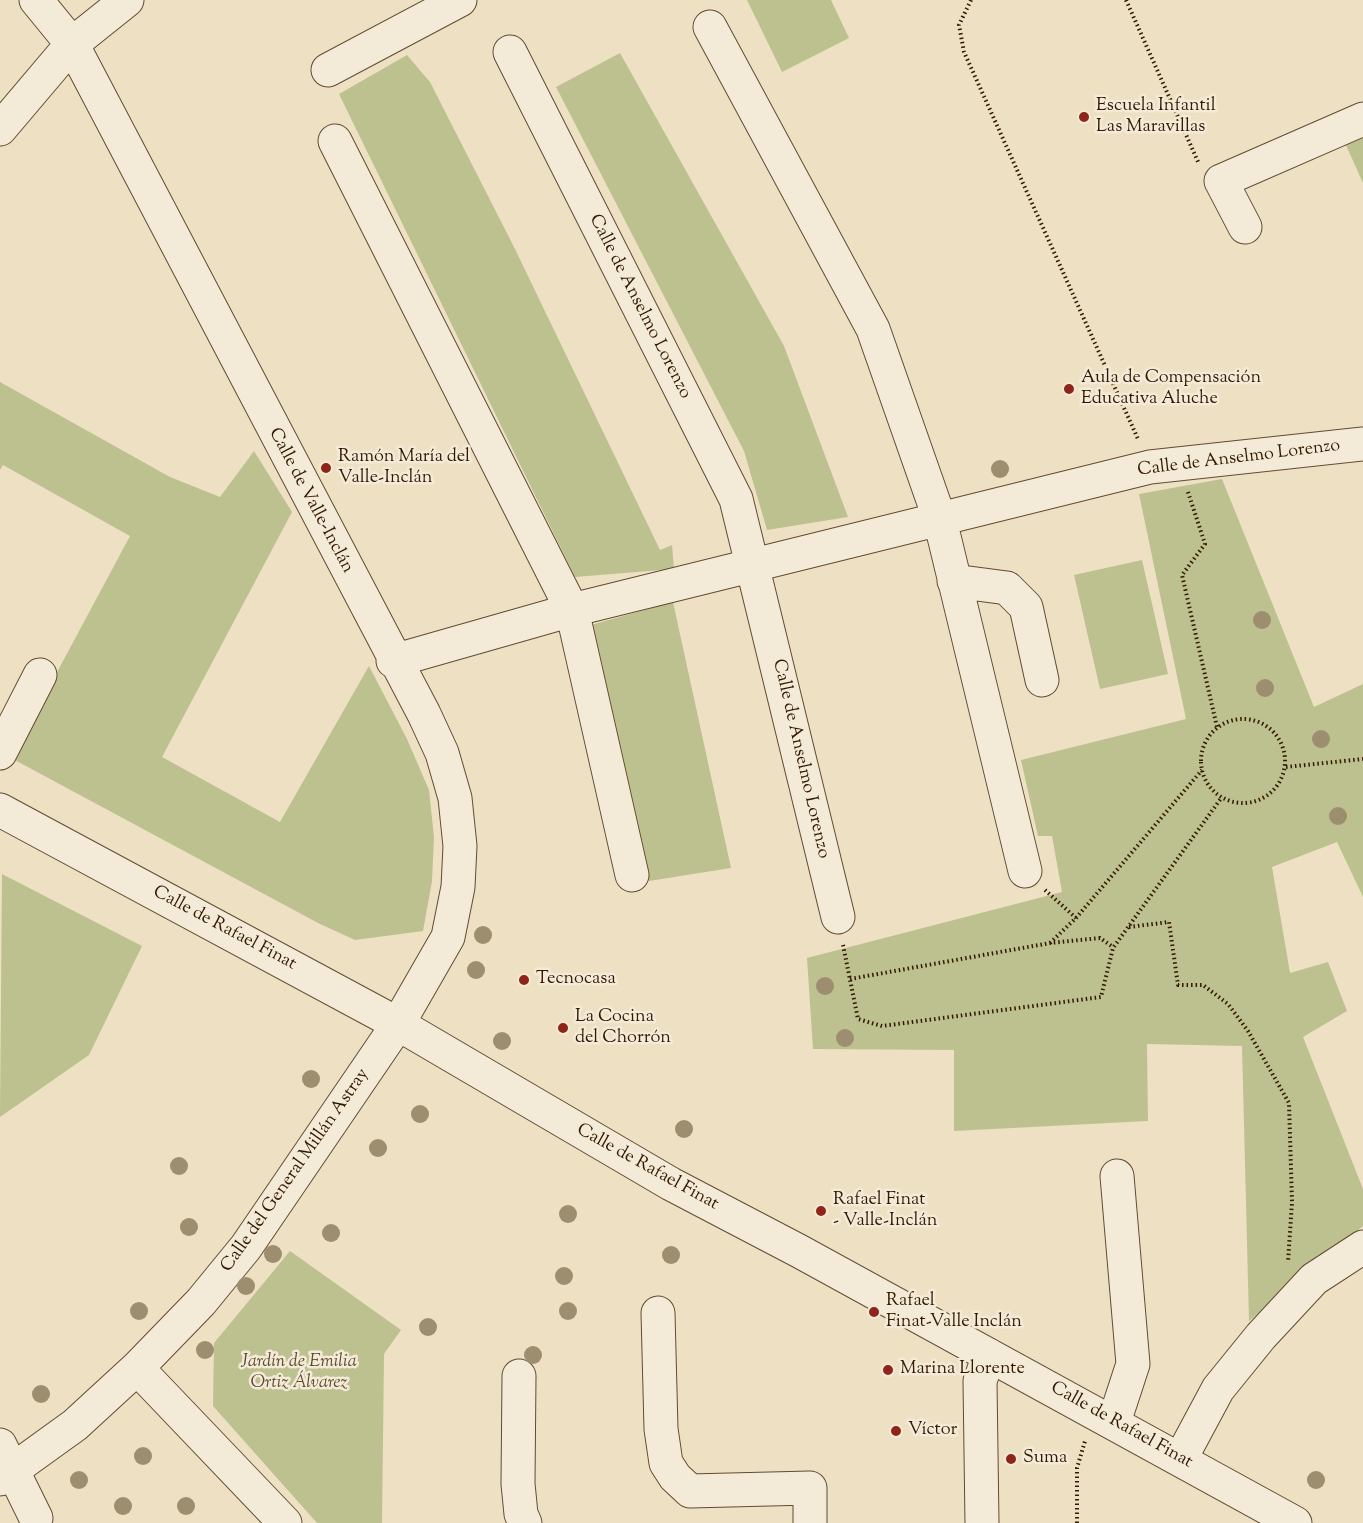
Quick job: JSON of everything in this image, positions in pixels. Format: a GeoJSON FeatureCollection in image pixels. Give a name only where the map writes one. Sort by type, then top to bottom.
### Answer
{"type":"FeatureCollection","features":[{"type":"Feature","properties":{"kind":"street","name":"Calle de Valle-Inclán"},"geometry":{"type":"LineString","coordinates":[[36,0],[72,44],[442,753],[456,798],[460,846],[458,887],[448,937],[398,1024]]}},
{"type":"Feature","properties":{"kind":"street"},"geometry":{"type":"LineString","coordinates":[[0,129],[72,44],[127,0]]}},
{"type":"Feature","properties":{"kind":"street"},"geometry":{"type":"LineString","coordinates":[[328,70],[459,0]]}},
{"type":"Feature","properties":{"kind":"street"},"geometry":{"type":"LineString","coordinates":[[710,27],[873,329],[940,520],[1024,871]]}},
{"type":"Feature","properties":{"kind":"street","name":"Calle de Anselmo Lorenzo"},"geometry":{"type":"LineString","coordinates":[[510,52],[736,499],[838,917]]}},
{"type":"Feature","properties":{"kind":"street"},"geometry":{"type":"LineString","coordinates":[[1245,227],[1221,181],[1363,119]]}},
{"type":"Feature","properties":{"kind":"street"},"geometry":{"type":"LineString","coordinates":[[335,141],[572,610],[632,875]]}},
{"type":"Feature","properties":{"kind":"street","name":"Calle de Anselmo Lorenzo"},"geometry":{"type":"LineString","coordinates":[[393,661],[572,610],[1164,465],[1363,444]]}},
{"type":"Feature","properties":{"kind":"street"},"geometry":{"type":"LineString","coordinates":[[954,581],[1007,588],[1026,607],[1042,680]]}},
{"type":"Feature","properties":{"kind":"street"},"geometry":{"type":"LineString","coordinates":[[0,753],[40,675]]}},
{"type":"Feature","properties":{"kind":"street","name":"Calle de Rafael Finat"},"geometry":{"type":"LineString","coordinates":[[0,810],[398,1024],[671,1184],[1181,1458],[1295,1523]]}},
{"type":"Feature","properties":{"kind":"street","name":"Calle del General Millán Astray"},"geometry":{"type":"LineString","coordinates":[[5,1464],[75,1425],[137,1368],[201,1302],[246,1247],[398,1024]]}},
{"type":"Feature","properties":{"kind":"street"},"geometry":{"type":"LineString","coordinates":[[1104,1417],[1133,1364],[1117,1176]]}},
{"type":"Feature","properties":{"kind":"street"},"geometry":{"type":"LineString","coordinates":[[1181,1458],[1218,1389],[1261,1336],[1314,1279],[1363,1247]]}},
{"type":"Feature","properties":{"kind":"street"},"geometry":{"type":"LineString","coordinates":[[658,1313],[661,1429],[666,1463],[675,1477],[690,1491],[810,1488],[810,1523]]}},
{"type":"Feature","properties":{"kind":"street"},"geometry":{"type":"LineString","coordinates":[[982,1523],[980,1381],[989,1354]]}},
{"type":"Feature","properties":{"kind":"street"},"geometry":{"type":"LineString","coordinates":[[137,1368],[285,1523]]}},
{"type":"Feature","properties":{"kind":"street"},"geometry":{"type":"LineString","coordinates":[[519,1376],[518,1484],[521,1514],[525,1523]]}},
{"type":"Feature","properties":{"kind":"street"},"geometry":{"type":"LineString","coordinates":[[5,1464],[36,1518]]}},
{"type":"Feature","properties":{"kind":"path"},"geometry":{"type":"LineString","coordinates":[[971,0],[959,25],[964,52],[1164,465],[1205,544],[1182,575],[1217,727]]}},
{"type":"Feature","properties":{"kind":"path"},"geometry":{"type":"LineString","coordinates":[[1126,0],[1200,168],[1221,181]]}},
{"type":"Feature","properties":{"kind":"path"},"geometry":{"type":"LineString","coordinates":[[1244,718],[1258,721],[1271,728],[1282,746],[1286,767],[1273,791],[1262,799],[1248,803],[1235,802],[1222,797],[1213,790],[1202,770],[1203,746],[1217,727],[1230,720],[1244,718]]}},
{"type":"Feature","properties":{"kind":"path"},"geometry":{"type":"LineString","coordinates":[[1286,767],[1363,759]]}},
{"type":"Feature","properties":{"kind":"path"},"geometry":{"type":"LineString","coordinates":[[1050,943],[1076,918],[1202,770]]}},
{"type":"Feature","properties":{"kind":"path"},"geometry":{"type":"LineString","coordinates":[[838,917],[858,1019],[882,1026],[1101,997],[1113,948],[1222,797]]}},
{"type":"Feature","properties":{"kind":"path"},"geometry":{"type":"LineString","coordinates":[[1024,871],[1076,918]]}},
{"type":"Feature","properties":{"kind":"path"},"geometry":{"type":"LineString","coordinates":[[1128,927],[1169,922],[1178,985],[1203,985],[1228,1004],[1248,1031],[1288,1103],[1292,1202],[1288,1266]]}},
{"type":"Feature","properties":{"kind":"path"},"geometry":{"type":"LineString","coordinates":[[850,979],[1050,943],[1100,938],[1113,948]]}},
{"type":"Feature","properties":{"kind":"path"},"geometry":{"type":"LineString","coordinates":[[1077,1523],[1077,1468],[1104,1417]]}},
{"type":"Feature","properties":{"kind":"green space"},"geometry":{"type":"Polygon","coordinates":[[[747,0],[831,0],[849,38],[782,72],[747,0]]]}},
{"type":"Feature","properties":{"kind":"green space"},"geometry":{"type":"Polygon","coordinates":[[[620,53],[784,346],[848,517],[767,530],[744,451],[556,87],[620,53]]]}},
{"type":"Feature","properties":{"kind":"green space"},"geometry":{"type":"Polygon","coordinates":[[[407,55],[430,82],[515,249],[660,550],[672,545],[674,569],[575,577],[339,94],[407,55]]]}},
{"type":"Feature","properties":{"kind":"green space"},"geometry":{"type":"Polygon","coordinates":[[[1363,135],[1363,183],[1345,143],[1363,135]]]}},
{"type":"Feature","properties":{"kind":"green space"},"geometry":{"type":"Polygon","coordinates":[[[0,382],[170,477],[220,497],[254,451],[292,512],[162,757],[280,822],[369,666],[407,739],[429,790],[434,837],[432,881],[423,931],[355,940],[318,923],[11,758],[130,536],[3,465],[0,470],[0,382]]]}},
{"type":"Feature","properties":{"kind":"green space"},"geometry":{"type":"Polygon","coordinates":[[[1222,479],[1314,707],[1363,684],[1363,897],[1337,842],[1272,867],[1290,973],[1328,962],[1347,1011],[1303,1037],[1363,1189],[1363,1226],[1249,1321],[1242,1046],[1147,1044],[1148,1121],[954,1131],[954,1050],[813,1049],[807,958],[1062,892],[1052,836],[1038,836],[1021,760],[1186,719],[1139,494],[1222,479]]]}},
{"type":"Feature","properties":{"kind":"green space"},"geometry":{"type":"Polygon","coordinates":[[[1142,560],[1168,674],[1100,689],[1074,575],[1142,560]]]}},
{"type":"Feature","properties":{"kind":"green space"},"geometry":{"type":"Polygon","coordinates":[[[673,602],[731,868],[649,881],[591,625],[673,602]]]}},
{"type":"Feature","properties":{"kind":"green space"},"geometry":{"type":"Polygon","coordinates":[[[2,874],[142,946],[89,1055],[0,1117],[2,874]]]}},
{"type":"Feature","properties":{"kind":"green space","name":"Jardín de Emilia Ortiz Álvarez"},"geometry":{"type":"Polygon","coordinates":[[[290,1251],[401,1330],[384,1354],[382,1523],[317,1523],[213,1406],[214,1343],[290,1251]]]}},
{"type":"Feature","properties":{"kind":"place","name":"Escuela Infantil Las Maravillas"},"geometry":{"type":"Point","coordinates":[1084,117]}},
{"type":"Feature","properties":{"kind":"place","name":"Aula de Compensación Educativa Aluche"},"geometry":{"type":"Point","coordinates":[1069,389]}},
{"type":"Feature","properties":{"kind":"place","name":"Ramón María del Valle-Inclán"},"geometry":{"type":"Point","coordinates":[326,468]}},
{"type":"Feature","properties":{"kind":"place","name":"Tecnocasa"},"geometry":{"type":"Point","coordinates":[524,980]}},
{"type":"Feature","properties":{"kind":"place","name":"La Cocina del Chorrón"},"geometry":{"type":"Point","coordinates":[563,1028]}},
{"type":"Feature","properties":{"kind":"place","name":"Rafael Finat - Valle-Inclán"},"geometry":{"type":"Point","coordinates":[821,1211]}},
{"type":"Feature","properties":{"kind":"place","name":"Rafael Finat-Valle Inclán"},"geometry":{"type":"Point","coordinates":[874,1312]}},
{"type":"Feature","properties":{"kind":"place","name":"Marina Llorente"},"geometry":{"type":"Point","coordinates":[888,1370]}},
{"type":"Feature","properties":{"kind":"place","name":"Víctor"},"geometry":{"type":"Point","coordinates":[896,1431]}},
{"type":"Feature","properties":{"kind":"place","name":"Suma"},"geometry":{"type":"Point","coordinates":[1011,1459]}}]}
